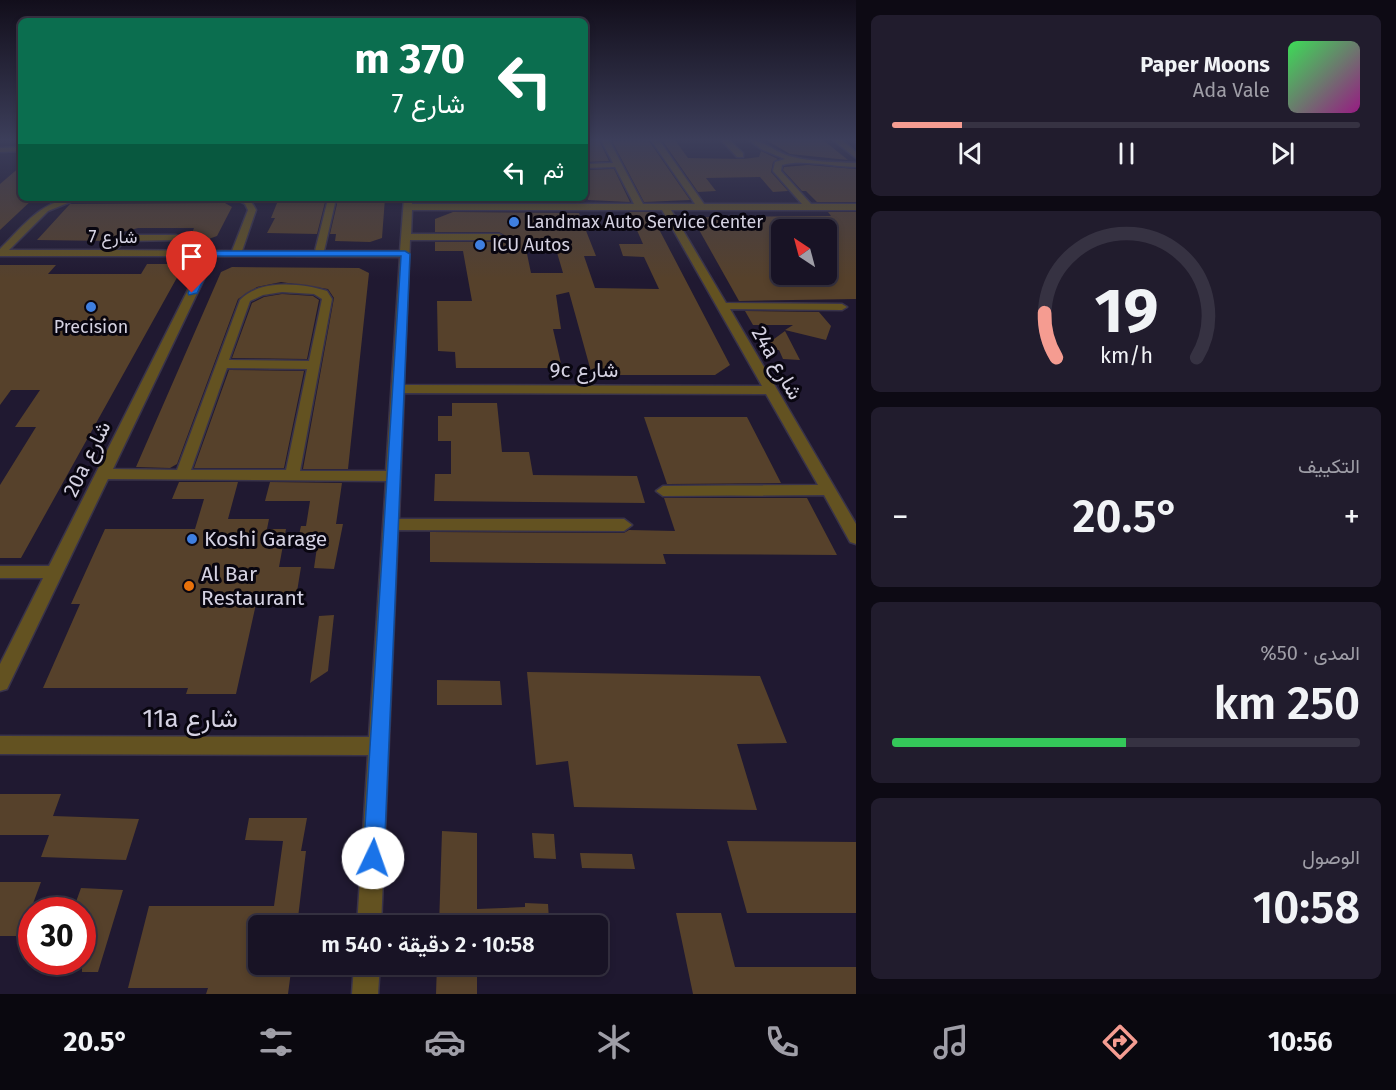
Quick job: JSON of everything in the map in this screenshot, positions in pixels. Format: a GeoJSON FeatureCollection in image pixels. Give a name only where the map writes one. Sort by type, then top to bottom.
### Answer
{"type":"FeatureCollection","features":[{"type":"Feature","properties":{"kind":"street"},"geometry":{"type":"LineString","coordinates":[[629,186],[640,207]]}},
{"type":"Feature","properties":{"kind":"street"},"geometry":{"type":"LineString","coordinates":[[687,186],[701,207]]}},
{"type":"Feature","properties":{"kind":"street"},"geometry":{"type":"LineString","coordinates":[[791,186],[809,207]]}},
{"type":"Feature","properties":{"kind":"street"},"geometry":{"type":"LineString","coordinates":[[1,253],[45,209],[68,201]]}},
{"type":"Feature","properties":{"kind":"street"},"geometry":{"type":"LineString","coordinates":[[236,253],[252,210],[246,201]]}},
{"type":"Feature","properties":{"kind":"street"},"geometry":{"type":"LineString","coordinates":[[370,915],[407,202],[538,202],[640,207],[856,207]]}},
{"type":"Feature","properties":{"kind":"street"},"geometry":{"type":"LineString","coordinates":[[319,254],[331,203]]}},
{"type":"Feature","properties":{"kind":"street","name":"24a شارع"},"geometry":{"type":"LineString","coordinates":[[665,207],[856,538]]}},
{"type":"Feature","properties":{"kind":"street"},"geometry":{"type":"LineString","coordinates":[[109,253],[123,238],[176,237]]}},
{"type":"Feature","properties":{"kind":"street","name":"شارع 7"},"geometry":{"type":"LineString","coordinates":[[1,253],[319,254],[499,237]]}},
{"type":"Feature","properties":{"kind":"street","name":"20a شارع"},"geometry":{"type":"LineString","coordinates":[[0,683],[212,253]]}},
{"type":"Feature","properties":{"kind":"street"},"geometry":{"type":"LineString","coordinates":[[182,475],[247,297],[262,291],[308,290],[323,293],[327,299],[292,476]]}},
{"type":"Feature","properties":{"kind":"street"},"geometry":{"type":"LineString","coordinates":[[722,306],[842,307]]}},
{"type":"Feature","properties":{"kind":"street"},"geometry":{"type":"LineString","coordinates":[[222,364],[314,365]]}},
{"type":"Feature","properties":{"kind":"street","name":"9c شارع"},"geometry":{"type":"LineString","coordinates":[[397,389],[770,390]]}},
{"type":"Feature","properties":{"kind":"street"},"geometry":{"type":"LineString","coordinates":[[103,474],[393,476]]}},
{"type":"Feature","properties":{"kind":"street"},"geometry":{"type":"LineString","coordinates":[[663,491],[828,490]]}},
{"type":"Feature","properties":{"kind":"street"},"geometry":{"type":"LineString","coordinates":[[390,524],[624,525]]}},
{"type":"Feature","properties":{"kind":"street"},"geometry":{"type":"LineString","coordinates":[[0,572],[55,572]]}},
{"type":"Feature","properties":{"kind":"street","name":"11a شارع"},"geometry":{"type":"LineString","coordinates":[[0,745],[380,746]]}},
{"type":"Feature","properties":{"kind":"street"},"geometry":{"type":"LineString","coordinates":[[366,994],[367,975]]}},
{"type":"Feature","properties":{"kind":"building"},"geometry":{"type":"Polygon","coordinates":[[[0,186],[18,186],[18,201],[31,201],[0,230],[0,186]]]}},
{"type":"Feature","properties":{"kind":"building"},"geometry":{"type":"Polygon","coordinates":[[[588,186],[622,186],[630,202],[588,200],[588,186]]]}},
{"type":"Feature","properties":{"kind":"building"},"geometry":{"type":"Polygon","coordinates":[[[636,186],[681,186],[690,200],[644,202],[636,186]]]}},
{"type":"Feature","properties":{"kind":"building"},"geometry":{"type":"Polygon","coordinates":[[[694,186],[712,186],[716,191],[698,192],[694,186]]]}},
{"type":"Feature","properties":{"kind":"building"},"geometry":{"type":"Polygon","coordinates":[[[768,186],[784,186],[788,191],[773,192],[768,186]]]}},
{"type":"Feature","properties":{"kind":"building"},"geometry":{"type":"Polygon","coordinates":[[[798,186],[856,186],[856,202],[817,202],[806,191],[802,191],[798,186]]]}},
{"type":"Feature","properties":{"kind":"building"},"geometry":{"type":"Polygon","coordinates":[[[278,201],[326,201],[317,234],[267,233],[275,218],[271,218],[278,201]]]}},
{"type":"Feature","properties":{"kind":"building"},"geometry":{"type":"Polygon","coordinates":[[[335,201],[385,201],[382,238],[370,242],[335,241],[336,234],[330,234],[337,204],[335,201]]]}},
{"type":"Feature","properties":{"kind":"building"},"geometry":{"type":"Polygon","coordinates":[[[447,201],[531,202],[449,202],[447,201]]]}},
{"type":"Feature","properties":{"kind":"building"},"geometry":{"type":"Polygon","coordinates":[[[225,203],[232,207],[217,236],[203,241],[190,238],[194,228],[138,228],[123,232],[111,241],[37,240],[70,204],[225,203]]]}},
{"type":"Feature","properties":{"kind":"building"},"geometry":{"type":"Polygon","coordinates":[[[453,212],[579,213],[596,256],[584,256],[595,288],[659,289],[644,257],[623,256],[619,244],[643,244],[629,212],[650,212],[730,365],[715,375],[592,375],[569,292],[556,295],[561,329],[553,329],[562,368],[456,368],[455,352],[438,351],[437,301],[472,301],[463,251],[435,251],[435,242],[499,242],[506,236],[499,232],[435,232],[435,219],[453,212]],[[526,249],[531,273],[563,273],[556,249],[526,249]]]}},
{"type":"Feature","properties":{"kind":"building"},"geometry":{"type":"Polygon","coordinates":[[[828,212],[856,212],[856,299],[739,301],[694,221],[703,217],[831,216],[828,212]]]}},
{"type":"Feature","properties":{"kind":"building"},"geometry":{"type":"Polygon","coordinates":[[[147,264],[173,264],[180,268],[179,274],[21,558],[0,558],[0,485],[36,427],[15,427],[40,390],[11,390],[0,405],[0,265],[56,265],[48,274],[141,274],[147,264]]]}},
{"type":"Feature","properties":{"kind":"building"},"geometry":{"type":"Polygon","coordinates":[[[232,267],[359,268],[369,273],[348,469],[303,469],[334,298],[328,289],[281,282],[257,287],[238,299],[177,464],[170,468],[136,467],[221,272],[232,267]]]}},
{"type":"Feature","properties":{"kind":"building"},"geometry":{"type":"Polygon","coordinates":[[[282,294],[313,296],[319,300],[307,359],[232,358],[252,303],[264,297],[282,294]]]}},
{"type":"Feature","properties":{"kind":"building"},"geometry":{"type":"Polygon","coordinates":[[[745,311],[819,312],[831,326],[826,340],[785,330],[793,325],[753,325],[745,311]]]}},
{"type":"Feature","properties":{"kind":"building"},"geometry":{"type":"Polygon","coordinates":[[[785,331],[800,360],[783,359],[779,350],[759,350],[785,331]]]}},
{"type":"Feature","properties":{"kind":"building"},"geometry":{"type":"Polygon","coordinates":[[[229,370],[304,371],[284,468],[194,468],[229,370]]]}},
{"type":"Feature","properties":{"kind":"building"},"geometry":{"type":"Polygon","coordinates":[[[452,403],[497,403],[502,452],[529,452],[533,475],[637,476],[645,503],[434,501],[435,474],[451,474],[451,441],[438,441],[438,416],[452,416],[452,403]]]}},
{"type":"Feature","properties":{"kind":"building"},"geometry":{"type":"Polygon","coordinates":[[[644,417],[747,417],[781,483],[667,484],[644,417]]]}},
{"type":"Feature","properties":{"kind":"building"},"geometry":{"type":"Polygon","coordinates":[[[179,482],[238,482],[228,519],[269,519],[267,529],[286,529],[279,567],[301,567],[295,604],[256,604],[236,694],[186,694],[188,688],[43,688],[80,604],[71,604],[105,529],[195,529],[204,499],[172,499],[179,482]]]}},
{"type":"Feature","properties":{"kind":"building"},"geometry":{"type":"Polygon","coordinates":[[[270,482],[342,483],[336,524],[343,524],[334,569],[314,568],[318,540],[298,539],[301,526],[306,526],[310,501],[265,501],[270,482]]]}},
{"type":"Feature","properties":{"kind":"building"},"geometry":{"type":"Polygon","coordinates":[[[664,498],[807,498],[837,555],[663,554],[666,564],[430,562],[430,532],[675,531],[664,498]]]}},
{"type":"Feature","properties":{"kind":"building"},"geometry":{"type":"Polygon","coordinates":[[[334,615],[328,671],[310,683],[319,616],[334,615]]]}},
{"type":"Feature","properties":{"kind":"building"},"geometry":{"type":"Polygon","coordinates":[[[527,672],[760,676],[787,743],[737,744],[757,810],[574,807],[568,761],[536,765],[527,672]]]}},
{"type":"Feature","properties":{"kind":"building"},"geometry":{"type":"Polygon","coordinates":[[[437,680],[500,681],[502,705],[437,705],[437,680]]]}},
{"type":"Feature","properties":{"kind":"building"},"geometry":{"type":"Polygon","coordinates":[[[0,794],[61,794],[53,816],[139,819],[126,860],[41,857],[49,835],[0,835],[0,794]]]}},
{"type":"Feature","properties":{"kind":"building"},"geometry":{"type":"Polygon","coordinates":[[[249,818],[307,818],[301,851],[306,851],[298,915],[248,915],[248,975],[291,975],[288,994],[206,994],[208,988],[128,988],[149,906],[274,906],[283,841],[245,840],[249,818]]]}},
{"type":"Feature","properties":{"kind":"building"},"geometry":{"type":"Polygon","coordinates":[[[442,831],[477,833],[477,909],[525,907],[525,903],[548,904],[549,915],[439,915],[442,831]]]}},
{"type":"Feature","properties":{"kind":"building"},"geometry":{"type":"Polygon","coordinates":[[[532,833],[554,834],[556,859],[534,858],[532,833]]]}},
{"type":"Feature","properties":{"kind":"building"},"geometry":{"type":"Polygon","coordinates":[[[727,841],[856,842],[856,913],[747,913],[727,841]]]}},
{"type":"Feature","properties":{"kind":"building"},"geometry":{"type":"Polygon","coordinates":[[[580,853],[632,854],[635,869],[582,868],[580,853]]]}},
{"type":"Feature","properties":{"kind":"building"},"geometry":{"type":"Polygon","coordinates":[[[0,882],[41,882],[35,897],[18,897],[18,936],[0,936],[0,882]]]}},
{"type":"Feature","properties":{"kind":"building"},"geometry":{"type":"Polygon","coordinates":[[[81,888],[123,890],[98,972],[96,972],[96,897],[78,897],[81,888]]]}},
{"type":"Feature","properties":{"kind":"building"},"geometry":{"type":"Polygon","coordinates":[[[676,913],[721,913],[735,967],[856,967],[856,994],[693,994],[676,913]]]}},
{"type":"Feature","properties":{"kind":"building"},"geometry":{"type":"Polygon","coordinates":[[[437,975],[477,975],[477,994],[436,994],[437,975]]]}},
{"type":"Feature","properties":{"kind":"place","name":"Landmax Auto Service Center"},"geometry":{"type":"Point","coordinates":[514,222]}},
{"type":"Feature","properties":{"kind":"place","name":"ICU Autos"},"geometry":{"type":"Point","coordinates":[480,245]}},
{"type":"Feature","properties":{"kind":"place","name":"Precision"},"geometry":{"type":"Point","coordinates":[91,307]}},
{"type":"Feature","properties":{"kind":"place","name":"Koshi Garage"},"geometry":{"type":"Point","coordinates":[192,539]}},
{"type":"Feature","properties":{"kind":"place","name":"Al Bar Restaurant"},"geometry":{"type":"Point","coordinates":[189,586]}},
{"type":"Feature","properties":{"kind":"route"},"geometry":{"type":"LineString","coordinates":[[192,293],[212,253],[405,254],[373,858]]}}]}
